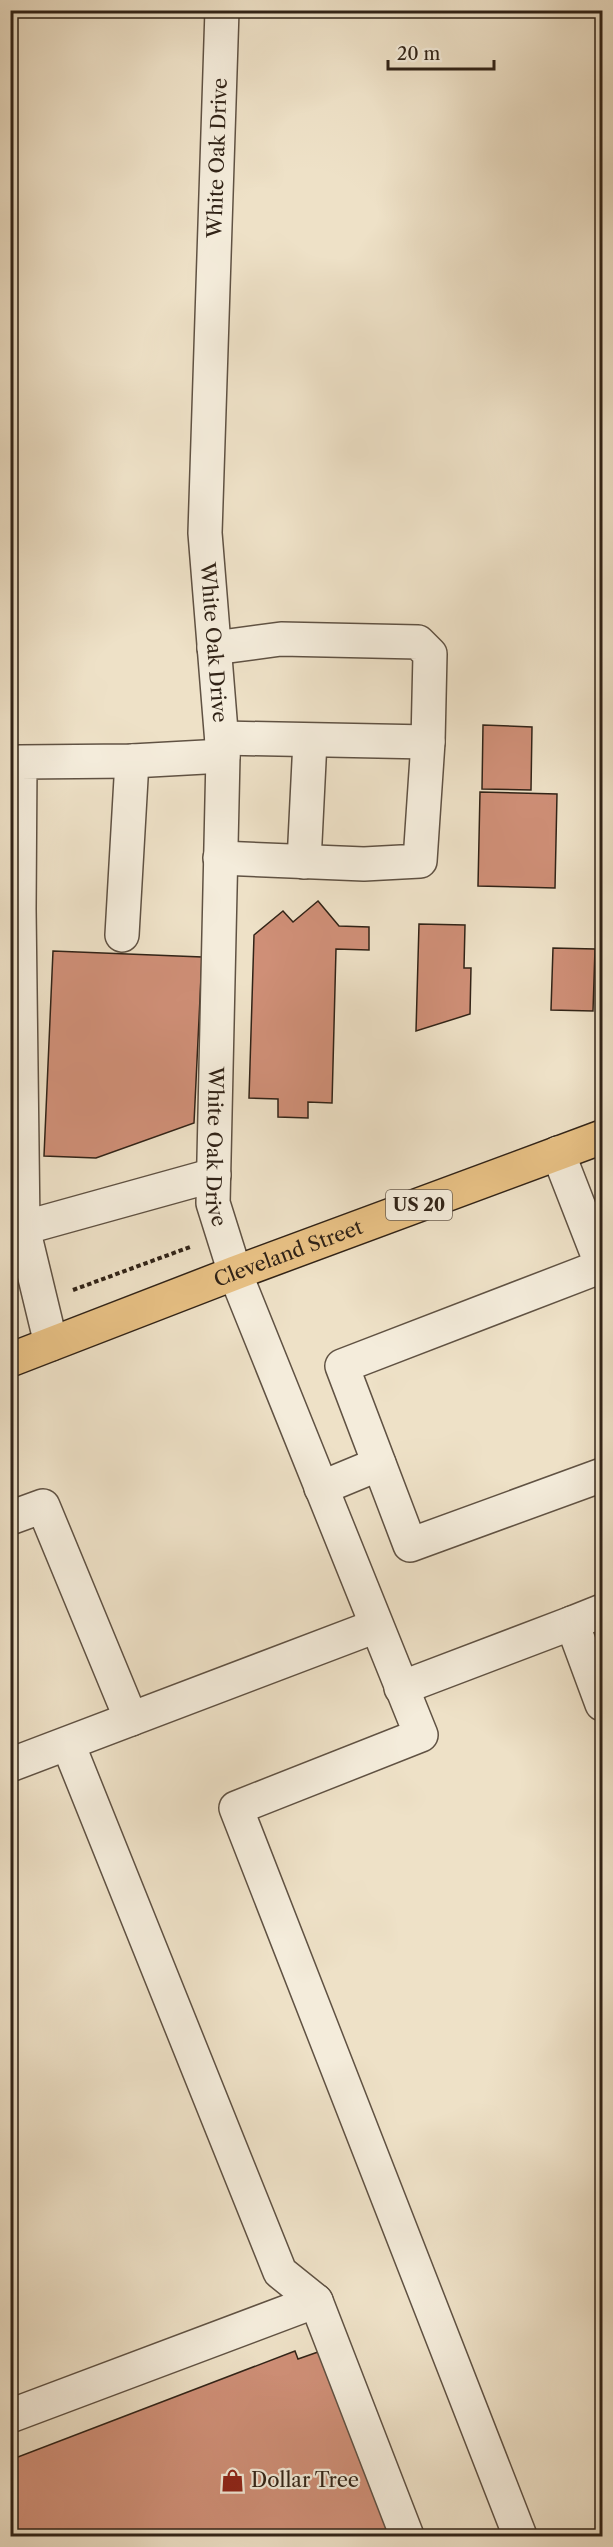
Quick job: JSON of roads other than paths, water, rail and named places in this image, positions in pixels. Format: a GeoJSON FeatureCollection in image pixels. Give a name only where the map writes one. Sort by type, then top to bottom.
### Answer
{"type":"FeatureCollection","features":[{"type":"Feature","properties":{"kind":"main road","name":"Cleveland Street"},"geometry":{"type":"LineString","coordinates":[[10,1360],[235,1273],[603,1137]]}},
{"type":"Feature","properties":{"kind":"street","name":"White Oak Drive"},"geometry":{"type":"LineString","coordinates":[[222,10],[205,533],[222,747],[213,1203],[235,1273],[421,1735],[236,1808],[520,2536]]}},
{"type":"Feature","properties":{"kind":"street"},"geometry":{"type":"LineString","coordinates":[[214,648],[281,639],[418,642],[430,654],[428,742],[420,861],[364,864],[220,858]]}},
{"type":"Feature","properties":{"kind":"street"},"geometry":{"type":"LineString","coordinates":[[51,1344],[23,1228],[15,909],[20,762],[132,761],[222,747],[310,741],[428,742]]}},
{"type":"Feature","properties":{"kind":"street"},"geometry":{"type":"LineString","coordinates":[[304,862],[310,741]]}},
{"type":"Feature","properties":{"kind":"street"},"geometry":{"type":"LineString","coordinates":[[122,935],[132,761]]}},
{"type":"Feature","properties":{"kind":"street"},"geometry":{"type":"LineString","coordinates":[[558,1154],[602,1266],[342,1366],[410,1545],[603,1475]]}},
{"type":"Feature","properties":{"kind":"street"},"geometry":{"type":"LineString","coordinates":[[23,1228],[213,1175]]}},
{"type":"Feature","properties":{"kind":"street"},"geometry":{"type":"LineString","coordinates":[[321,1488],[379,1464]]}},
{"type":"Feature","properties":{"kind":"street"},"geometry":{"type":"LineString","coordinates":[[10,1518],[43,1506],[131,1719]]}},
{"type":"Feature","properties":{"kind":"street"},"geometry":{"type":"LineString","coordinates":[[401,1688],[603,1611]]}},
{"type":"Feature","properties":{"kind":"street"},"geometry":{"type":"LineString","coordinates":[[572,1623],[603,1704]]}},
{"type":"Feature","properties":{"kind":"street"},"geometry":{"type":"LineString","coordinates":[[10,1766],[376,1626]]}},
{"type":"Feature","properties":{"kind":"street"},"geometry":{"type":"LineString","coordinates":[[68,1744],[280,2272],[316,2301],[407,2536]]}},
{"type":"Feature","properties":{"kind":"street"},"geometry":{"type":"LineString","coordinates":[[10,2416],[316,2301]]}},
{"type":"Feature","properties":{"kind":"place","name":"Dollar Tree"},"geometry":{"type":"Point","coordinates":[233,2480]}}]}
